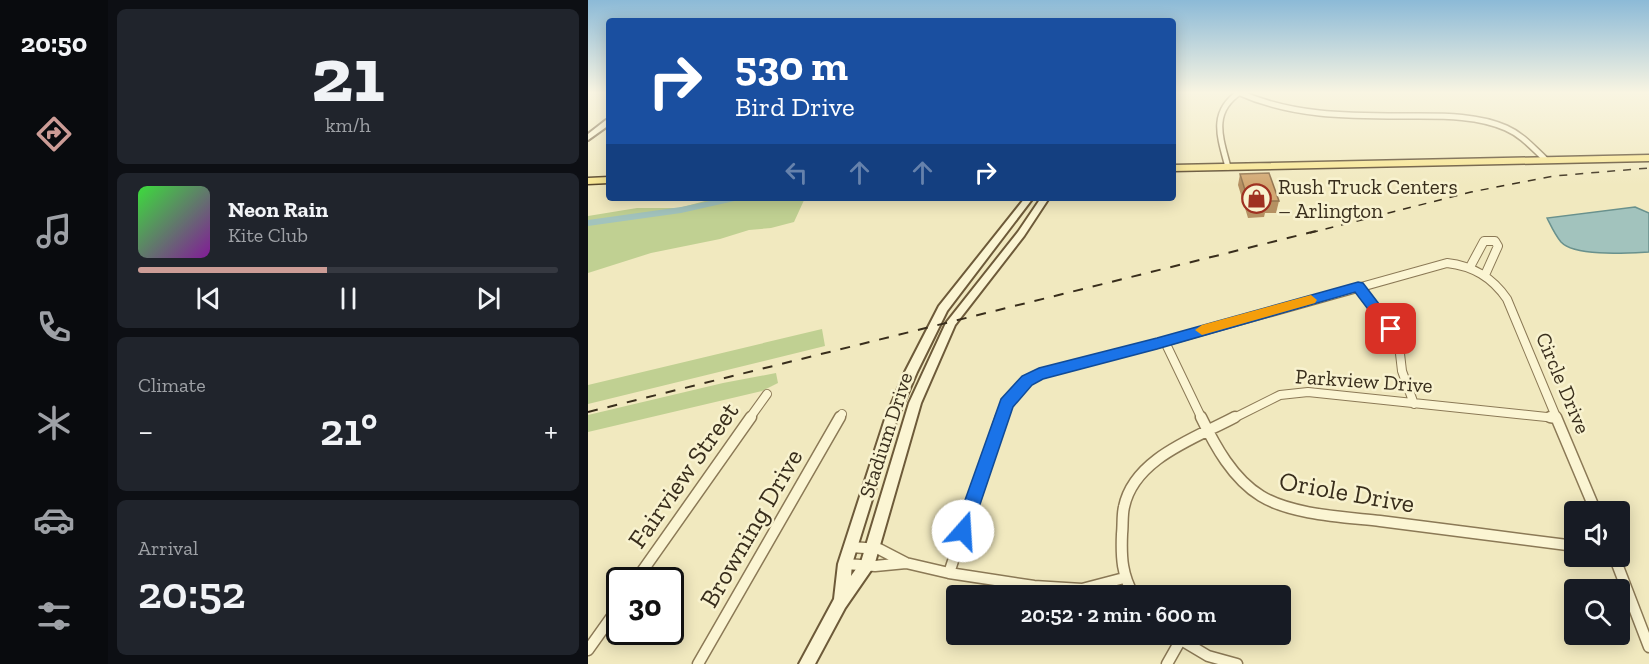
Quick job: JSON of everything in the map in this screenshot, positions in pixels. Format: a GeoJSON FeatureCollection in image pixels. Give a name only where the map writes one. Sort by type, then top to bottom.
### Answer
{"type":"FeatureCollection","features":[{"type":"Feature","properties":{"kind":"main road"},"geometry":{"type":"LineString","coordinates":[[588,138],[606,124]]}},
{"type":"Feature","properties":{"kind":"main road"},"geometry":{"type":"LineString","coordinates":[[1176,168],[1649,158]]}},
{"type":"Feature","properties":{"kind":"main road"},"geometry":{"type":"LineString","coordinates":[[588,181],[606,180]]}},
{"type":"Feature","properties":{"kind":"main road","name":"Stadium Drive"},"geometry":{"type":"LineString","coordinates":[[840,603],[845,564],[891,419],[904,388],[943,309],[1027,201]]}},
{"type":"Feature","properties":{"kind":"main road","name":"Stadium Drive"},"geometry":{"type":"LineString","coordinates":[[807,664],[840,603],[867,566],[915,403],[951,323],[1021,234],[1043,201]]}},
{"type":"Feature","properties":{"kind":"main road"},"geometry":{"type":"LineString","coordinates":[[987,275],[986,266],[1001,237]]}},
{"type":"Feature","properties":{"kind":"main road"},"geometry":{"type":"LineString","coordinates":[[900,451],[902,429],[910,398],[910,392],[904,388]]}},
{"type":"Feature","properties":{"kind":"street"},"geometry":{"type":"LineString","coordinates":[[1218,123],[1218,130],[1228,167]]}},
{"type":"Feature","properties":{"kind":"street"},"geometry":{"type":"LineString","coordinates":[[1492,123],[1503,126],[1524,138],[1545,159]]}},
{"type":"Feature","properties":{"kind":"street"},"geometry":{"type":"LineString","coordinates":[[1470,267],[1484,241],[1495,241],[1498,246],[1485,275]]}},
{"type":"Feature","properties":{"kind":"street","name":"Circle Drive"},"geometry":{"type":"LineString","coordinates":[[949,573],[1006,404],[1027,380],[1039,374],[1165,342],[1358,286],[1448,263],[1470,267],[1485,275],[1498,286],[1507,299],[1591,501]]}},
{"type":"Feature","properties":{"kind":"street"},"geometry":{"type":"LineString","coordinates":[[1358,286],[1391,329],[1399,345],[1402,371],[1414,404]]}},
{"type":"Feature","properties":{"kind":"street","name":"Oriole Drive"},"geometry":{"type":"LineString","coordinates":[[1165,342],[1209,430],[1236,476],[1259,496],[1273,503],[1316,513],[1564,545]]}},
{"type":"Feature","properties":{"kind":"street","name":"Parkview Drive"},"geometry":{"type":"LineString","coordinates":[[1128,585],[1124,578],[1120,553],[1121,524],[1126,496],[1132,484],[1158,458],[1270,399],[1291,393],[1308,392],[1556,418]]}},
{"type":"Feature","properties":{"kind":"street","name":"Fairview Street"},"geometry":{"type":"LineString","coordinates":[[645,567],[767,394]]}},
{"type":"Feature","properties":{"kind":"street","name":"Browning Drive"},"geometry":{"type":"LineString","coordinates":[[698,664],[842,414]]}},
{"type":"Feature","properties":{"kind":"street"},"geometry":{"type":"LineString","coordinates":[[851,547],[873,548],[906,563],[949,573],[1059,589],[1082,589],[1124,578]]}},
{"type":"Feature","properties":{"kind":"street"},"geometry":{"type":"LineString","coordinates":[[845,564],[867,566],[906,563]]}},
{"type":"Feature","properties":{"kind":"street"},"geometry":{"type":"LineString","coordinates":[[1618,567],[1649,647]]}},
{"type":"Feature","properties":{"kind":"street"},"geometry":{"type":"LineString","coordinates":[[588,651],[606,625]]}},
{"type":"Feature","properties":{"kind":"street"},"geometry":{"type":"LineString","coordinates":[[1167,664],[1174,645]]}},
{"type":"Feature","properties":{"kind":"street"},"geometry":{"type":"LineString","coordinates":[[1188,645],[1208,656],[1237,664]]}},
{"type":"Feature","properties":{"kind":"green space"},"geometry":{"type":"Polygon","coordinates":[[[705,201],[804,201],[794,222],[651,253],[588,273],[588,216],[637,208],[679,208],[705,201]]]}},
{"type":"Feature","properties":{"kind":"green space"},"geometry":{"type":"Polygon","coordinates":[[[822,329],[825,346],[588,404],[588,385],[822,329]]]}},
{"type":"Feature","properties":{"kind":"green space"},"geometry":{"type":"Polygon","coordinates":[[[776,373],[778,383],[762,391],[588,432],[588,415],[776,373]]]}},
{"type":"Feature","properties":{"kind":"water"},"geometry":{"type":"Polygon","coordinates":[[[1635,207],[1649,213],[1649,252],[1603,253],[1568,247],[1561,242],[1547,218],[1635,207]]]}},
{"type":"Feature","properties":{"kind":"building"},"geometry":{"type":"Polygon","coordinates":[[[1269,173],[1279,201],[1265,201],[1266,206],[1250,206],[1240,174],[1269,173]]]}},
{"type":"Feature","properties":{"kind":"waterway"},"geometry":{"type":"LineString","coordinates":[[588,223],[681,210],[725,201]]}},
{"type":"Feature","properties":{"kind":"railway"},"geometry":{"type":"LineString","coordinates":[[1310,233],[1471,192],[1554,176],[1649,168]]}},
{"type":"Feature","properties":{"kind":"railway"},"geometry":{"type":"LineString","coordinates":[[588,412],[1316,231]]}},
{"type":"Feature","properties":{"kind":"slow traffic"},"geometry":{"type":"LineString","coordinates":[[1202,330],[1311,300]]}},
{"type":"Feature","properties":{"kind":"place","name":"Rush Truck Centers – Arlington"},"geometry":{"type":"Point","coordinates":[1257,199]}},
{"type":"Feature","properties":{"kind":"route"},"geometry":{"type":"LineString","coordinates":[[963,531],[1006,404],[1027,380],[1039,374],[1157,344],[1358,286],[1391,329]]}}]}
